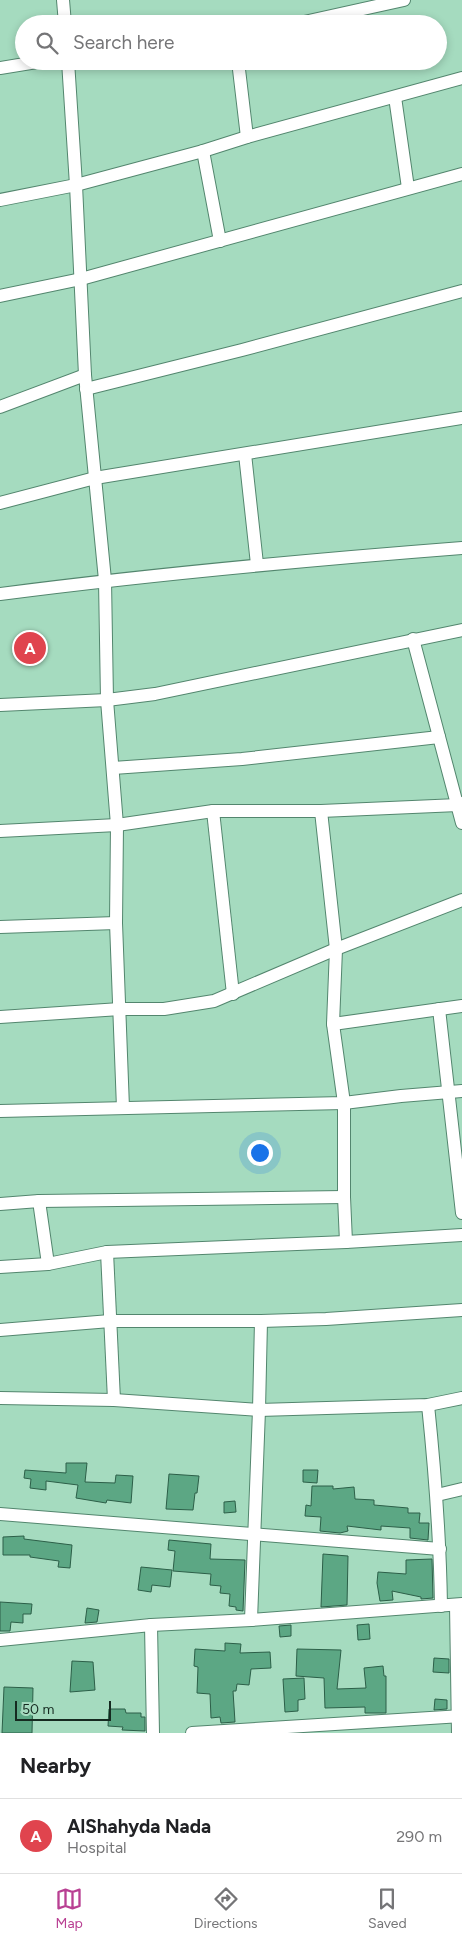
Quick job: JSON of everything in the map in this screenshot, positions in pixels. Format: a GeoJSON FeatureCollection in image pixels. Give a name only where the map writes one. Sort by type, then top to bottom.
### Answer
{"type":"FeatureCollection","features":[{"type":"Feature","properties":{"kind":"street"},"geometry":{"type":"LineString","coordinates":[[63,0],[64,15]]}},
{"type":"Feature","properties":{"kind":"street"},"geometry":{"type":"LineString","coordinates":[[328,15],[369,4],[404,0]]}},
{"type":"Feature","properties":{"kind":"street"},"geometry":{"type":"LineString","coordinates":[[0,68],[15,66]]}},
{"type":"Feature","properties":{"kind":"street"},"geometry":{"type":"LineString","coordinates":[[69,70],[85,375],[105,580],[107,700],[117,825],[116,923],[123,1108]]}},
{"type":"Feature","properties":{"kind":"street"},"geometry":{"type":"LineString","coordinates":[[239,70],[247,137]]}},
{"type":"Feature","properties":{"kind":"street"},"geometry":{"type":"LineString","coordinates":[[0,200],[76,185],[203,152],[247,137],[462,78]]}},
{"type":"Feature","properties":{"kind":"street"},"geometry":{"type":"LineString","coordinates":[[396,97],[408,188]]}},
{"type":"Feature","properties":{"kind":"street"},"geometry":{"type":"LineString","coordinates":[[203,152],[220,241]]}},
{"type":"Feature","properties":{"kind":"street"},"geometry":{"type":"LineString","coordinates":[[0,296],[81,279],[462,174]]}},
{"type":"Feature","properties":{"kind":"street"},"geometry":{"type":"LineString","coordinates":[[86,389],[242,350],[462,291]]}},
{"type":"Feature","properties":{"kind":"street"},"geometry":{"type":"LineString","coordinates":[[0,408],[85,375]]}},
{"type":"Feature","properties":{"kind":"street"},"geometry":{"type":"LineString","coordinates":[[0,503],[95,478],[462,418]]}},
{"type":"Feature","properties":{"kind":"street"},"geometry":{"type":"LineString","coordinates":[[245,454],[257,564]]}},
{"type":"Feature","properties":{"kind":"street"},"geometry":{"type":"LineString","coordinates":[[0,594],[105,580],[257,564],[462,548]]}},
{"type":"Feature","properties":{"kind":"street"},"geometry":{"type":"LineString","coordinates":[[0,705],[107,700],[155,694],[462,630]]}},
{"type":"Feature","properties":{"kind":"street"},"geometry":{"type":"LineString","coordinates":[[413,639],[439,737],[460,804],[462,824]]}},
{"type":"Feature","properties":{"kind":"street"},"geometry":{"type":"LineString","coordinates":[[113,768],[242,759],[439,737]]}},
{"type":"Feature","properties":{"kind":"street"},"geometry":{"type":"LineString","coordinates":[[0,830],[117,825],[213,811],[322,811],[460,804]]}},
{"type":"Feature","properties":{"kind":"street"},"geometry":{"type":"LineString","coordinates":[[213,811],[233,994]]}},
{"type":"Feature","properties":{"kind":"street"},"geometry":{"type":"LineString","coordinates":[[322,811],[336,949],[333,1024],[344,1103],[346,1242]]}},
{"type":"Feature","properties":{"kind":"street"},"geometry":{"type":"LineString","coordinates":[[0,1017],[120,1009],[164,1009],[214,1000],[233,994],[336,949],[462,900]]}},
{"type":"Feature","properties":{"kind":"street"},"geometry":{"type":"LineString","coordinates":[[0,927],[116,923]]}},
{"type":"Feature","properties":{"kind":"street"},"geometry":{"type":"LineString","coordinates":[[333,1024],[462,1006]]}},
{"type":"Feature","properties":{"kind":"street"},"geometry":{"type":"LineString","coordinates":[[438,1009],[456,1092],[462,1212]]}},
{"type":"Feature","properties":{"kind":"street"},"geometry":{"type":"LineString","coordinates":[[0,1110],[344,1103],[456,1092]]}},
{"type":"Feature","properties":{"kind":"street"},"geometry":{"type":"LineString","coordinates":[[0,1204],[40,1201],[344,1197]]}},
{"type":"Feature","properties":{"kind":"street"},"geometry":{"type":"LineString","coordinates":[[40,1201],[48,1264]]}},
{"type":"Feature","properties":{"kind":"street"},"geometry":{"type":"LineString","coordinates":[[0,1266],[48,1264],[107,1252],[462,1235]]}},
{"type":"Feature","properties":{"kind":"street"},"geometry":{"type":"LineString","coordinates":[[107,1252],[114,1400]]}},
{"type":"Feature","properties":{"kind":"street"},"geometry":{"type":"LineString","coordinates":[[0,1330],[110,1321],[326,1319],[462,1310]]}},
{"type":"Feature","properties":{"kind":"street"},"geometry":{"type":"LineString","coordinates":[[251,1620],[261,1321]]}},
{"type":"Feature","properties":{"kind":"street"},"geometry":{"type":"LineString","coordinates":[[0,1398],[114,1400],[259,1410],[428,1405],[462,1398]]}},
{"type":"Feature","properties":{"kind":"street"},"geometry":{"type":"LineString","coordinates":[[428,1405],[437,1495],[441,1606]]}},
{"type":"Feature","properties":{"kind":"street"},"geometry":{"type":"LineString","coordinates":[[437,1495],[462,1489]]}},
{"type":"Feature","properties":{"kind":"street"},"geometry":{"type":"LineString","coordinates":[[0,1514],[440,1549]]}},
{"type":"Feature","properties":{"kind":"street"},"geometry":{"type":"LineString","coordinates":[[0,1640],[151,1624],[251,1620],[459,1604],[460,1716],[458,1733]]}},
{"type":"Feature","properties":{"kind":"street"},"geometry":{"type":"LineString","coordinates":[[151,1624],[153,1733]]}},
{"type":"Feature","properties":{"kind":"street"},"geometry":{"type":"LineString","coordinates":[[192,1733],[460,1716]]}},
{"type":"Feature","properties":{"kind":"building"},"geometry":{"type":"Polygon","coordinates":[[[66,1463],[87,1463],[85,1482],[115,1483],[116,1475],[133,1476],[131,1503],[107,1500],[106,1503],[76,1498],[78,1485],[46,1481],[46,1490],[30,1488],[31,1479],[24,1478],[25,1470],[66,1473],[66,1463]]]}},
{"type":"Feature","properties":{"kind":"building"},"geometry":{"type":"Polygon","coordinates":[[[303,1470],[318,1470],[317,1483],[303,1482],[303,1470]]]}},
{"type":"Feature","properties":{"kind":"building"},"geometry":{"type":"Polygon","coordinates":[[[169,1474],[199,1476],[193,1510],[166,1509],[169,1474]]]}},
{"type":"Feature","properties":{"kind":"building"},"geometry":{"type":"Polygon","coordinates":[[[312,1486],[333,1486],[333,1489],[354,1487],[355,1499],[374,1500],[374,1505],[408,1508],[408,1513],[420,1513],[419,1523],[429,1523],[428,1540],[410,1538],[410,1528],[381,1526],[381,1530],[347,1526],[348,1531],[340,1533],[320,1531],[321,1517],[305,1516],[306,1505],[311,1506],[312,1486]]]}},
{"type":"Feature","properties":{"kind":"building"},"geometry":{"type":"Polygon","coordinates":[[[235,1501],[236,1512],[224,1513],[224,1502],[235,1501]]]}},
{"type":"Feature","properties":{"kind":"building"},"geometry":{"type":"Polygon","coordinates":[[[24,1536],[24,1539],[72,1545],[70,1568],[58,1567],[59,1561],[30,1557],[30,1555],[3,1555],[3,1537],[24,1536]]]}},
{"type":"Feature","properties":{"kind":"building"},"geometry":{"type":"Polygon","coordinates":[[[169,1540],[211,1544],[210,1559],[245,1560],[243,1611],[229,1606],[230,1594],[220,1593],[221,1586],[210,1585],[211,1574],[173,1571],[175,1551],[168,1550],[169,1540]]]}},
{"type":"Feature","properties":{"kind":"building"},"geometry":{"type":"Polygon","coordinates":[[[323,1554],[348,1556],[347,1605],[321,1607],[323,1554]]]}},
{"type":"Feature","properties":{"kind":"building"},"geometry":{"type":"Polygon","coordinates":[[[432,1559],[433,1598],[421,1599],[421,1597],[392,1591],[393,1600],[380,1601],[377,1583],[378,1572],[406,1574],[406,1560],[432,1559]]]}},
{"type":"Feature","properties":{"kind":"building"},"geometry":{"type":"Polygon","coordinates":[[[141,1567],[172,1570],[170,1587],[152,1585],[151,1592],[138,1590],[141,1567]]]}},
{"type":"Feature","properties":{"kind":"building"},"geometry":{"type":"Polygon","coordinates":[[[0,1602],[32,1604],[31,1614],[23,1614],[23,1623],[11,1622],[10,1631],[0,1631],[0,1602]]]}},
{"type":"Feature","properties":{"kind":"building"},"geometry":{"type":"Polygon","coordinates":[[[87,1608],[99,1610],[97,1622],[85,1623],[87,1608]]]}},
{"type":"Feature","properties":{"kind":"building"},"geometry":{"type":"Polygon","coordinates":[[[369,1624],[370,1639],[358,1640],[357,1625],[369,1624]]]}},
{"type":"Feature","properties":{"kind":"building"},"geometry":{"type":"Polygon","coordinates":[[[291,1625],[291,1636],[280,1637],[279,1626],[291,1625]]]}},
{"type":"Feature","properties":{"kind":"building"},"geometry":{"type":"Polygon","coordinates":[[[225,1643],[241,1644],[240,1653],[270,1652],[271,1668],[251,1669],[249,1685],[237,1684],[236,1691],[233,1691],[235,1722],[221,1723],[220,1717],[211,1718],[210,1694],[197,1693],[198,1667],[194,1666],[195,1649],[225,1651],[225,1643]]]}},
{"type":"Feature","properties":{"kind":"building"},"geometry":{"type":"Polygon","coordinates":[[[297,1649],[341,1650],[337,1689],[366,1688],[364,1668],[383,1666],[384,1676],[386,1676],[386,1713],[365,1713],[365,1707],[325,1708],[324,1678],[296,1676],[297,1649]]]}},
{"type":"Feature","properties":{"kind":"building"},"geometry":{"type":"Polygon","coordinates":[[[434,1658],[449,1659],[449,1673],[433,1672],[434,1658]]]}},
{"type":"Feature","properties":{"kind":"building"},"geometry":{"type":"Polygon","coordinates":[[[72,1661],[93,1662],[95,1690],[70,1692],[72,1661]]]}},
{"type":"Feature","properties":{"kind":"building"},"geometry":{"type":"Polygon","coordinates":[[[304,1678],[305,1699],[298,1700],[298,1711],[285,1712],[283,1679],[304,1678]]]}},
{"type":"Feature","properties":{"kind":"building"},"geometry":{"type":"Polygon","coordinates":[[[4,1687],[33,1688],[32,1733],[2,1733],[4,1687]]]}},
{"type":"Feature","properties":{"kind":"building"},"geometry":{"type":"Polygon","coordinates":[[[435,1699],[447,1700],[447,1709],[434,1710],[435,1699]]]}},
{"type":"Feature","properties":{"kind":"building"},"geometry":{"type":"Polygon","coordinates":[[[109,1709],[125,1709],[126,1713],[141,1713],[141,1717],[145,1717],[145,1731],[122,1730],[123,1727],[108,1726],[109,1709]]]}},
{"type":"Feature","properties":{"kind":"place","name":"AlShahyda Nada"},"geometry":{"type":"Point","coordinates":[30,648]}}]}
